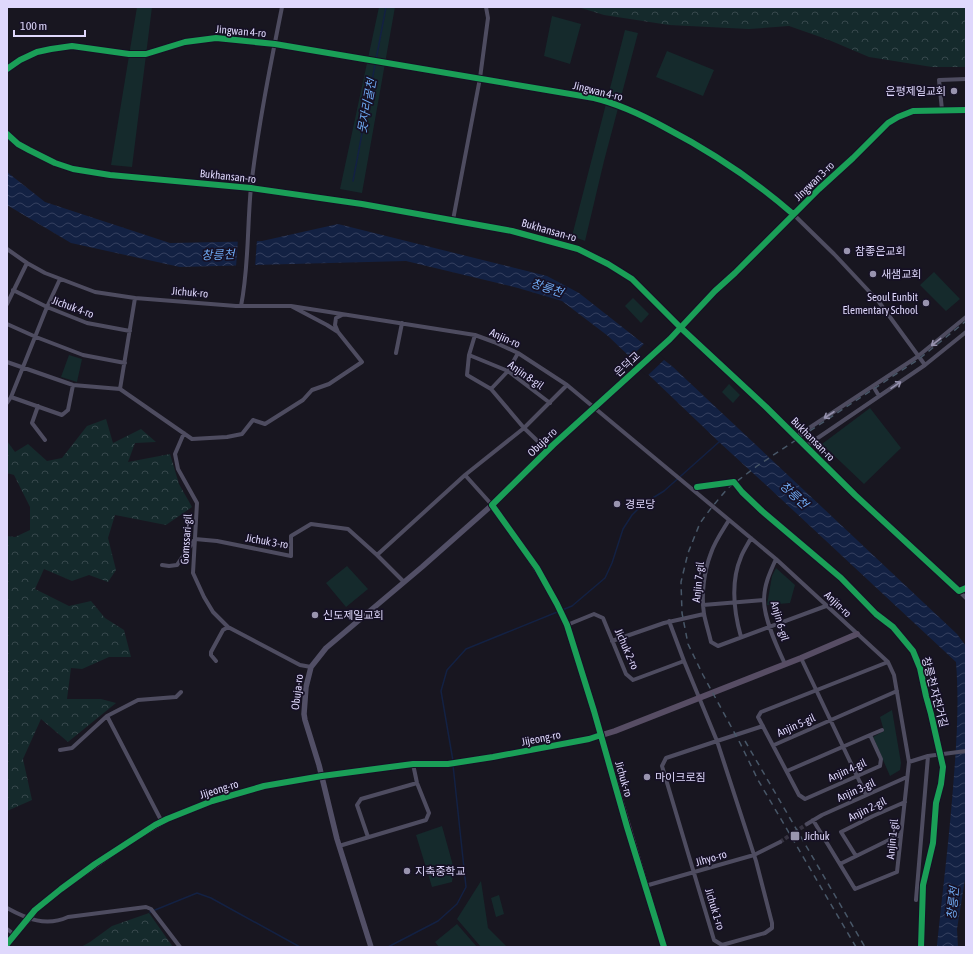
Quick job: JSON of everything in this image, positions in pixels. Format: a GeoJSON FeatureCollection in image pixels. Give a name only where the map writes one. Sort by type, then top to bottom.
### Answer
{"type":"FeatureCollection","features":[{"type":"Feature","properties":{"kind":"main road","name":"Bukhansan-ro"},"geometry":{"type":"LineString","coordinates":[[7,134],[18,144],[29,150],[55,163],[73,169],[110,175],[251,188],[362,204],[512,231],[578,249],[608,264],[632,279],[681,328],[797,436],[855,495],[958,590]]}},
{"type":"Feature","properties":{"kind":"main road","name":"은덕교"},"geometry":{"type":"LineString","coordinates":[[609,394],[681,328]]}},
{"type":"Feature","properties":{"kind":"main road","name":"Obuja-ro"},"geometry":{"type":"LineString","coordinates":[[371,947],[339,846],[322,776],[304,714],[306,687],[311,667],[326,648],[492,505],[548,450],[609,394]]}},
{"type":"Feature","properties":{"kind":"main road","name":"Jichuk-ro"},"geometry":{"type":"LineString","coordinates":[[492,505],[537,568],[567,625],[664,947]]}},
{"type":"Feature","properties":{"kind":"main road"},"geometry":{"type":"LineString","coordinates":[[958,590],[966,588]]}},
{"type":"Feature","properties":{"kind":"main road","name":"Jijeong-ro"},"geometry":{"type":"LineString","coordinates":[[29,919],[35,910],[61,889],[127,843],[162,822],[212,801],[264,786],[322,776],[413,764],[448,764],[502,756],[590,739],[615,731],[801,658],[857,634]]}},
{"type":"Feature","properties":{"kind":"main road"},"geometry":{"type":"LineString","coordinates":[[7,944],[29,919]]}},
{"type":"Feature","properties":{"kind":"street","name":"Jingwan 4-ro"},"geometry":{"type":"LineString","coordinates":[[274,44],[282,7]]}},
{"type":"Feature","properties":{"kind":"street"},"geometry":{"type":"LineString","coordinates":[[454,220],[480,78],[488,18],[486,7]]}},
{"type":"Feature","properties":{"kind":"street","name":"Jingwan 4-ro"},"geometry":{"type":"LineString","coordinates":[[7,69],[20,60],[37,52],[50,49],[72,46],[129,54],[151,53],[185,42],[216,38],[274,44],[594,98],[621,106],[673,131],[715,155],[764,188],[793,214]]}},
{"type":"Feature","properties":{"kind":"street"},"geometry":{"type":"LineString","coordinates":[[241,306],[245,282],[251,188],[263,104],[274,44]]}},
{"type":"Feature","properties":{"kind":"street"},"geometry":{"type":"LineString","coordinates":[[942,110],[939,80],[966,79]]}},
{"type":"Feature","properties":{"kind":"street","name":"Jingwan 3-ro"},"geometry":{"type":"LineString","coordinates":[[681,328],[715,291],[888,123],[913,111],[966,110]]}},
{"type":"Feature","properties":{"kind":"street","name":"Jingwan 3-ro"},"geometry":{"type":"LineString","coordinates":[[793,214],[834,254],[879,302],[924,365]]}},
{"type":"Feature","properties":{"kind":"street","name":"Jichuk-ro"},"geometry":{"type":"LineString","coordinates":[[7,249],[27,263],[60,279],[95,292],[135,298],[241,306],[291,306],[338,332],[362,362],[329,384],[312,390],[303,400],[265,424],[253,420],[242,434],[227,437],[192,439],[184,433]]}},
{"type":"Feature","properties":{"kind":"street"},"geometry":{"type":"LineString","coordinates":[[7,304],[27,263]]}},
{"type":"Feature","properties":{"kind":"street"},"geometry":{"type":"LineString","coordinates":[[7,403],[11,397],[60,279]]}},
{"type":"Feature","properties":{"kind":"street","name":"Jichuk 4-ro"},"geometry":{"type":"LineString","coordinates":[[13,290],[47,308],[87,323],[130,331]]}},
{"type":"Feature","properties":{"kind":"street"},"geometry":{"type":"LineString","coordinates":[[120,389],[135,298]]}},
{"type":"Feature","properties":{"kind":"street","name":"Anjin-ro"},"geometry":{"type":"LineString","coordinates":[[291,306],[475,335],[518,353],[567,385],[776,558],[888,662],[894,675],[897,691],[908,762],[907,777]]}},
{"type":"Feature","properties":{"kind":"street"},"geometry":{"type":"LineString","coordinates":[[338,332],[335,325],[336,318],[343,314]]}},
{"type":"Feature","properties":{"kind":"street"},"geometry":{"type":"LineString","coordinates":[[797,436],[917,357],[966,317]]}},
{"type":"Feature","properties":{"kind":"street"},"geometry":{"type":"LineString","coordinates":[[396,353],[402,323]]}},
{"type":"Feature","properties":{"kind":"street"},"geometry":{"type":"LineString","coordinates":[[7,324],[83,355],[125,362]]}},
{"type":"Feature","properties":{"kind":"street"},"geometry":{"type":"LineString","coordinates":[[806,446],[924,365],[966,332]]}},
{"type":"Feature","properties":{"kind":"street"},"geometry":{"type":"LineString","coordinates":[[475,335],[467,375],[490,388],[524,428],[548,450]]}},
{"type":"Feature","properties":{"kind":"street"},"geometry":{"type":"LineString","coordinates":[[490,388],[508,371],[518,353]]}},
{"type":"Feature","properties":{"kind":"street","name":"Anjin 8-gil"},"geometry":{"type":"LineString","coordinates":[[470,355],[508,371],[550,403]]}},
{"type":"Feature","properties":{"kind":"street"},"geometry":{"type":"LineString","coordinates":[[7,362],[73,385],[120,389],[184,433]]}},
{"type":"Feature","properties":{"kind":"street"},"geometry":{"type":"LineString","coordinates":[[11,397],[62,415],[68,410],[73,385]]}},
{"type":"Feature","properties":{"kind":"street","name":"Anjin 8-gil"},"geometry":{"type":"LineString","coordinates":[[465,475],[524,428],[567,385]]}},
{"type":"Feature","properties":{"kind":"street"},"geometry":{"type":"LineString","coordinates":[[873,386],[879,396]]}},
{"type":"Feature","properties":{"kind":"street"},"geometry":{"type":"LineString","coordinates":[[38,406],[32,423],[45,440]]}},
{"type":"Feature","properties":{"kind":"street","name":"Gomssari-gil"},"geometry":{"type":"LineString","coordinates":[[184,433],[175,454],[178,469],[197,504],[193,573],[213,612],[228,627],[300,665],[311,667]]}},
{"type":"Feature","properties":{"kind":"street"},"geometry":{"type":"LineString","coordinates":[[377,555],[465,475],[492,505]]}},
{"type":"Feature","properties":{"kind":"street","name":"Anjin 7-gil"},"geometry":{"type":"LineString","coordinates":[[729,520],[711,552],[706,572],[703,605],[711,642],[718,646],[741,637]]}},
{"type":"Feature","properties":{"kind":"street","name":"Jichuk 3-ro"},"geometry":{"type":"LineString","coordinates":[[195,539],[217,541],[291,556],[291,536],[311,524],[348,529],[404,582]]}},
{"type":"Feature","properties":{"kind":"street"},"geometry":{"type":"LineString","coordinates":[[752,538],[741,557],[734,582],[736,619],[741,637],[826,606]]}},
{"type":"Feature","properties":{"kind":"street"},"geometry":{"type":"LineString","coordinates":[[162,565],[174,566],[179,563],[195,539]]}},
{"type":"Feature","properties":{"kind":"street","name":"Anjin 6-gil"},"geometry":{"type":"LineString","coordinates":[[776,558],[768,576],[764,600],[770,626],[785,664]]}},
{"type":"Feature","properties":{"kind":"street"},"geometry":{"type":"LineString","coordinates":[[958,590],[966,598]]}},
{"type":"Feature","properties":{"kind":"street"},"geometry":{"type":"LineString","coordinates":[[703,605],[764,600]]}},
{"type":"Feature","properties":{"kind":"street","name":"Jichuk 2-ro"},"geometry":{"type":"LineString","coordinates":[[567,625],[594,614],[603,618],[626,674],[633,680],[684,660]]}},
{"type":"Feature","properties":{"kind":"street"},"geometry":{"type":"LineString","coordinates":[[612,641],[669,621],[704,614]]}},
{"type":"Feature","properties":{"kind":"street"},"geometry":{"type":"LineString","coordinates":[[669,621],[698,698]]}},
{"type":"Feature","properties":{"kind":"street"},"geometry":{"type":"LineString","coordinates":[[216,661],[211,652],[223,630],[228,627]]}},
{"type":"Feature","properties":{"kind":"street"},"geometry":{"type":"LineString","coordinates":[[801,658],[866,796]]}},
{"type":"Feature","properties":{"kind":"street","name":"Anjin 5-gil"},"geometry":{"type":"LineString","coordinates":[[888,662],[761,712],[758,717],[774,745],[897,691]]}},
{"type":"Feature","properties":{"kind":"street"},"geometry":{"type":"LineString","coordinates":[[60,750],[72,748],[107,716],[138,700],[176,697],[181,692]]}},
{"type":"Feature","properties":{"kind":"street","name":"Jichuk 1-ro"},"geometry":{"type":"LineString","coordinates":[[698,698],[717,741],[754,855],[772,923],[772,928],[765,933],[722,944],[714,940],[662,766],[666,758],[717,741]]}},
{"type":"Feature","properties":{"kind":"street"},"geometry":{"type":"LineString","coordinates":[[107,716],[162,822]]}},
{"type":"Feature","properties":{"kind":"street"},"geometry":{"type":"LineString","coordinates":[[717,741],[763,726]]}},
{"type":"Feature","properties":{"kind":"street"},"geometry":{"type":"LineString","coordinates":[[870,735],[882,730]]}},
{"type":"Feature","properties":{"kind":"street","name":"Anjin 4-gil"},"geometry":{"type":"LineString","coordinates":[[870,735],[881,759],[880,766],[856,775],[805,799],[799,795],[787,771],[870,735]]}},
{"type":"Feature","properties":{"kind":"street"},"geometry":{"type":"LineString","coordinates":[[774,745],[787,771]]}},
{"type":"Feature","properties":{"kind":"street"},"geometry":{"type":"LineString","coordinates":[[908,762],[928,756],[966,751]]}},
{"type":"Feature","properties":{"kind":"street"},"geometry":{"type":"LineString","coordinates":[[916,900],[928,756]]}},
{"type":"Feature","properties":{"kind":"street"},"geometry":{"type":"LineString","coordinates":[[339,846],[426,820],[429,813],[417,783],[413,764]]}},
{"type":"Feature","properties":{"kind":"street","name":"Anjin 3-gil"},"geometry":{"type":"LineString","coordinates":[[813,820],[907,777]]}},
{"type":"Feature","properties":{"kind":"street","name":"Anjin 1-gil"},"geometry":{"type":"LineString","coordinates":[[813,820],[855,889],[897,872],[907,777]]}},
{"type":"Feature","properties":{"kind":"street"},"geometry":{"type":"LineString","coordinates":[[368,837],[357,805],[361,799],[417,783]]}},
{"type":"Feature","properties":{"kind":"street","name":"Anjin 2-gil"},"geometry":{"type":"LineString","coordinates":[[856,856],[841,832],[905,802]]}},
{"type":"Feature","properties":{"kind":"street"},"geometry":{"type":"LineString","coordinates":[[807,824],[813,820]]}},
{"type":"Feature","properties":{"kind":"street"},"geometry":{"type":"LineString","coordinates":[[840,864],[901,834]]}},
{"type":"Feature","properties":{"kind":"street","name":"Jihyo-ro"},"geometry":{"type":"LineString","coordinates":[[645,886],[754,855],[780,842]]}},
{"type":"Feature","properties":{"kind":"street"},"geometry":{"type":"LineString","coordinates":[[7,908],[36,921],[58,922],[68,917],[146,907],[151,909],[180,947]]}},
{"type":"Feature","properties":{"kind":"street"},"geometry":{"type":"LineString","coordinates":[[7,929],[15,935]]}},
{"type":"Feature","properties":{"kind":"green space"},"geometry":{"type":"Polygon","coordinates":[[[137,7],[152,7],[132,167],[111,165],[137,7]]]}},
{"type":"Feature","properties":{"kind":"green space"},"geometry":{"type":"Polygon","coordinates":[[[379,7],[395,7],[362,193],[340,189],[379,7]]]}},
{"type":"Feature","properties":{"kind":"green space"},"geometry":{"type":"Polygon","coordinates":[[[578,7],[966,7],[966,67],[932,67],[869,57],[829,40],[789,26],[749,29],[669,25],[604,15],[578,7]]]}},
{"type":"Feature","properties":{"kind":"green space"},"geometry":{"type":"Polygon","coordinates":[[[552,16],[581,24],[570,64],[544,56],[552,16]]]}},
{"type":"Feature","properties":{"kind":"green space"},"geometry":{"type":"Polygon","coordinates":[[[625,30],[638,33],[604,161],[585,241],[572,236],[625,30]]]}},
{"type":"Feature","properties":{"kind":"green space"},"geometry":{"type":"Polygon","coordinates":[[[667,51],[714,70],[703,96],[656,77],[667,51]]]}},
{"type":"Feature","properties":{"kind":"green space"},"geometry":{"type":"Polygon","coordinates":[[[934,272],[960,299],[946,311],[920,285],[934,272]]]}},
{"type":"Feature","properties":{"kind":"green space"},"geometry":{"type":"Polygon","coordinates":[[[633,298],[649,314],[641,323],[625,306],[633,298]]]}},
{"type":"Feature","properties":{"kind":"green space"},"geometry":{"type":"Polygon","coordinates":[[[69,355],[82,359],[77,382],[61,377],[69,355]]]}},
{"type":"Feature","properties":{"kind":"green space"},"geometry":{"type":"Polygon","coordinates":[[[729,384],[740,395],[733,403],[722,392],[729,384]]]}},
{"type":"Feature","properties":{"kind":"green space"},"geometry":{"type":"Polygon","coordinates":[[[870,408],[901,448],[864,484],[822,444],[870,408]]]}},
{"type":"Feature","properties":{"kind":"green space"},"geometry":{"type":"Polygon","coordinates":[[[106,419],[113,443],[141,429],[156,442],[135,443],[128,462],[170,454],[179,484],[192,507],[166,525],[115,515],[108,538],[116,570],[108,582],[89,575],[72,581],[44,569],[35,589],[69,606],[91,601],[105,618],[124,630],[131,657],[109,657],[82,669],[71,668],[67,699],[101,699],[116,703],[68,742],[41,719],[23,759],[32,800],[7,811],[7,536],[15,537],[30,530],[30,507],[14,475],[7,473],[7,441],[15,452],[28,444],[47,461],[62,458],[87,426],[106,419]]]}},
{"type":"Feature","properties":{"kind":"green space"},"geometry":{"type":"Polygon","coordinates":[[[347,566],[368,589],[346,607],[326,583],[347,566]]]}},
{"type":"Feature","properties":{"kind":"green space"},"geometry":{"type":"Polygon","coordinates":[[[776,568],[795,585],[790,603],[767,605],[772,576],[776,568]]]}},
{"type":"Feature","properties":{"kind":"green space"},"geometry":{"type":"Polygon","coordinates":[[[892,710],[901,763],[900,770],[890,776],[873,737],[884,731],[880,717],[892,710]]]}},
{"type":"Feature","properties":{"kind":"green space"},"geometry":{"type":"Polygon","coordinates":[[[442,826],[454,869],[452,882],[432,887],[416,835],[442,826]]]}},
{"type":"Feature","properties":{"kind":"green space"},"geometry":{"type":"Polygon","coordinates":[[[481,881],[488,928],[507,947],[481,947],[457,919],[481,881]]]}},
{"type":"Feature","properties":{"kind":"green space"},"geometry":{"type":"Polygon","coordinates":[[[499,895],[504,914],[496,917],[491,898],[499,895]]]}},
{"type":"Feature","properties":{"kind":"green space"},"geometry":{"type":"Polygon","coordinates":[[[149,913],[173,947],[81,947],[112,926],[149,913]]]}},
{"type":"Feature","properties":{"kind":"green space"},"geometry":{"type":"Polygon","coordinates":[[[457,924],[477,947],[439,947],[435,942],[457,924]]]}},
{"type":"Feature","properties":{"kind":"water","name":"창릉천"},"geometry":{"type":"Polygon","coordinates":[[[7,172],[45,202],[170,243],[262,241],[338,224],[547,276],[579,293],[673,367],[957,634],[966,646],[966,873],[957,929],[958,947],[937,947],[957,733],[956,662],[719,442],[608,336],[562,301],[518,288],[406,261],[180,267],[71,243],[7,205],[7,172]]]}},
{"type":"Feature","properties":{"kind":"pier"},"geometry":{"type":"Polygon","coordinates":[[[238,239],[257,239],[255,267],[236,268],[238,239]]]}},
{"type":"Feature","properties":{"kind":"pier"},"geometry":{"type":"Polygon","coordinates":[[[645,343],[665,359],[647,376],[629,359],[645,343]]]}},
{"type":"Feature","properties":{"kind":"waterway","name":"못자리골천"},"geometry":{"type":"LineString","coordinates":[[353,181],[386,7]]}},
{"type":"Feature","properties":{"kind":"waterway"},"geometry":{"type":"LineString","coordinates":[[453,761],[441,691],[447,670],[466,649],[572,606],[605,578],[612,563],[623,529],[632,515],[643,504],[664,491],[719,442]]}},
{"type":"Feature","properties":{"kind":"waterway"},"geometry":{"type":"LineString","coordinates":[[388,947],[438,921],[457,904],[466,887],[453,765]]}},
{"type":"Feature","properties":{"kind":"waterway"},"geometry":{"type":"LineString","coordinates":[[150,912],[197,893],[211,898],[300,947]]}},
{"type":"Feature","properties":{"kind":"tunnel"},"geometry":{"type":"LineString","coordinates":[[780,842],[807,824]]}},
{"type":"Feature","properties":{"kind":"railway"},"geometry":{"type":"LineString","coordinates":[[856,947],[758,780],[688,644],[682,613],[681,582],[688,553],[700,523],[728,488],[757,466],[919,359],[966,321]]}},
{"type":"Feature","properties":{"kind":"railway"},"geometry":{"type":"LineString","coordinates":[[745,741],[865,947]]}},
{"type":"Feature","properties":{"kind":"cycle path"},"geometry":{"type":"LineString","coordinates":[[7,69],[20,60],[37,52],[51,49],[72,46],[129,54],[146,54],[185,42],[216,38],[275,44],[594,98],[612,103],[639,114],[682,136],[732,167],[763,189],[793,214]]}},
{"type":"Feature","properties":{"kind":"cycle path"},"geometry":{"type":"LineString","coordinates":[[664,947],[567,625],[537,568],[492,505],[553,445],[670,339],[715,291],[888,123],[913,111],[966,110]]}},
{"type":"Feature","properties":{"kind":"cycle path"},"geometry":{"type":"LineString","coordinates":[[7,134],[18,144],[29,150],[55,163],[73,169],[110,175],[251,188],[362,204],[512,231],[578,249],[608,264],[632,279],[681,328],[766,407],[855,495],[959,591],[966,588]]}},
{"type":"Feature","properties":{"kind":"cycle path","name":"창릉천 자전거길"},"geometry":{"type":"LineString","coordinates":[[697,487],[734,482],[762,511],[841,578],[876,614],[893,627],[913,651],[920,668],[943,767],[941,784],[936,803],[933,843],[923,885],[921,947]]}},
{"type":"Feature","properties":{"kind":"cycle path"},"geometry":{"type":"LineString","coordinates":[[7,944],[35,910],[95,864],[155,825],[212,801],[264,786],[322,776],[413,764],[448,764],[589,739],[601,735]]}},
{"type":"Feature","properties":{"kind":"place","name":"은평제일교회"},"geometry":{"type":"Point","coordinates":[954,91]}},
{"type":"Feature","properties":{"kind":"place","name":"참좋은교회"},"geometry":{"type":"Point","coordinates":[847,251]}},
{"type":"Feature","properties":{"kind":"place","name":"새샘교회"},"geometry":{"type":"Point","coordinates":[873,274]}},
{"type":"Feature","properties":{"kind":"place","name":"Seoul Eunbit Elementary School"},"geometry":{"type":"Point","coordinates":[926,303]}},
{"type":"Feature","properties":{"kind":"place","name":"경로당"},"geometry":{"type":"Point","coordinates":[617,504]}},
{"type":"Feature","properties":{"kind":"place","name":"신도제일교회"},"geometry":{"type":"Point","coordinates":[315,615]}},
{"type":"Feature","properties":{"kind":"place","name":"마이크로짐"},"geometry":{"type":"Point","coordinates":[647,777]}},
{"type":"Feature","properties":{"kind":"place","name":"Jichuk"},"geometry":{"type":"Point","coordinates":[795,836]}},
{"type":"Feature","properties":{"kind":"place","name":"지축중학교"},"geometry":{"type":"Point","coordinates":[407,871]}}]}
